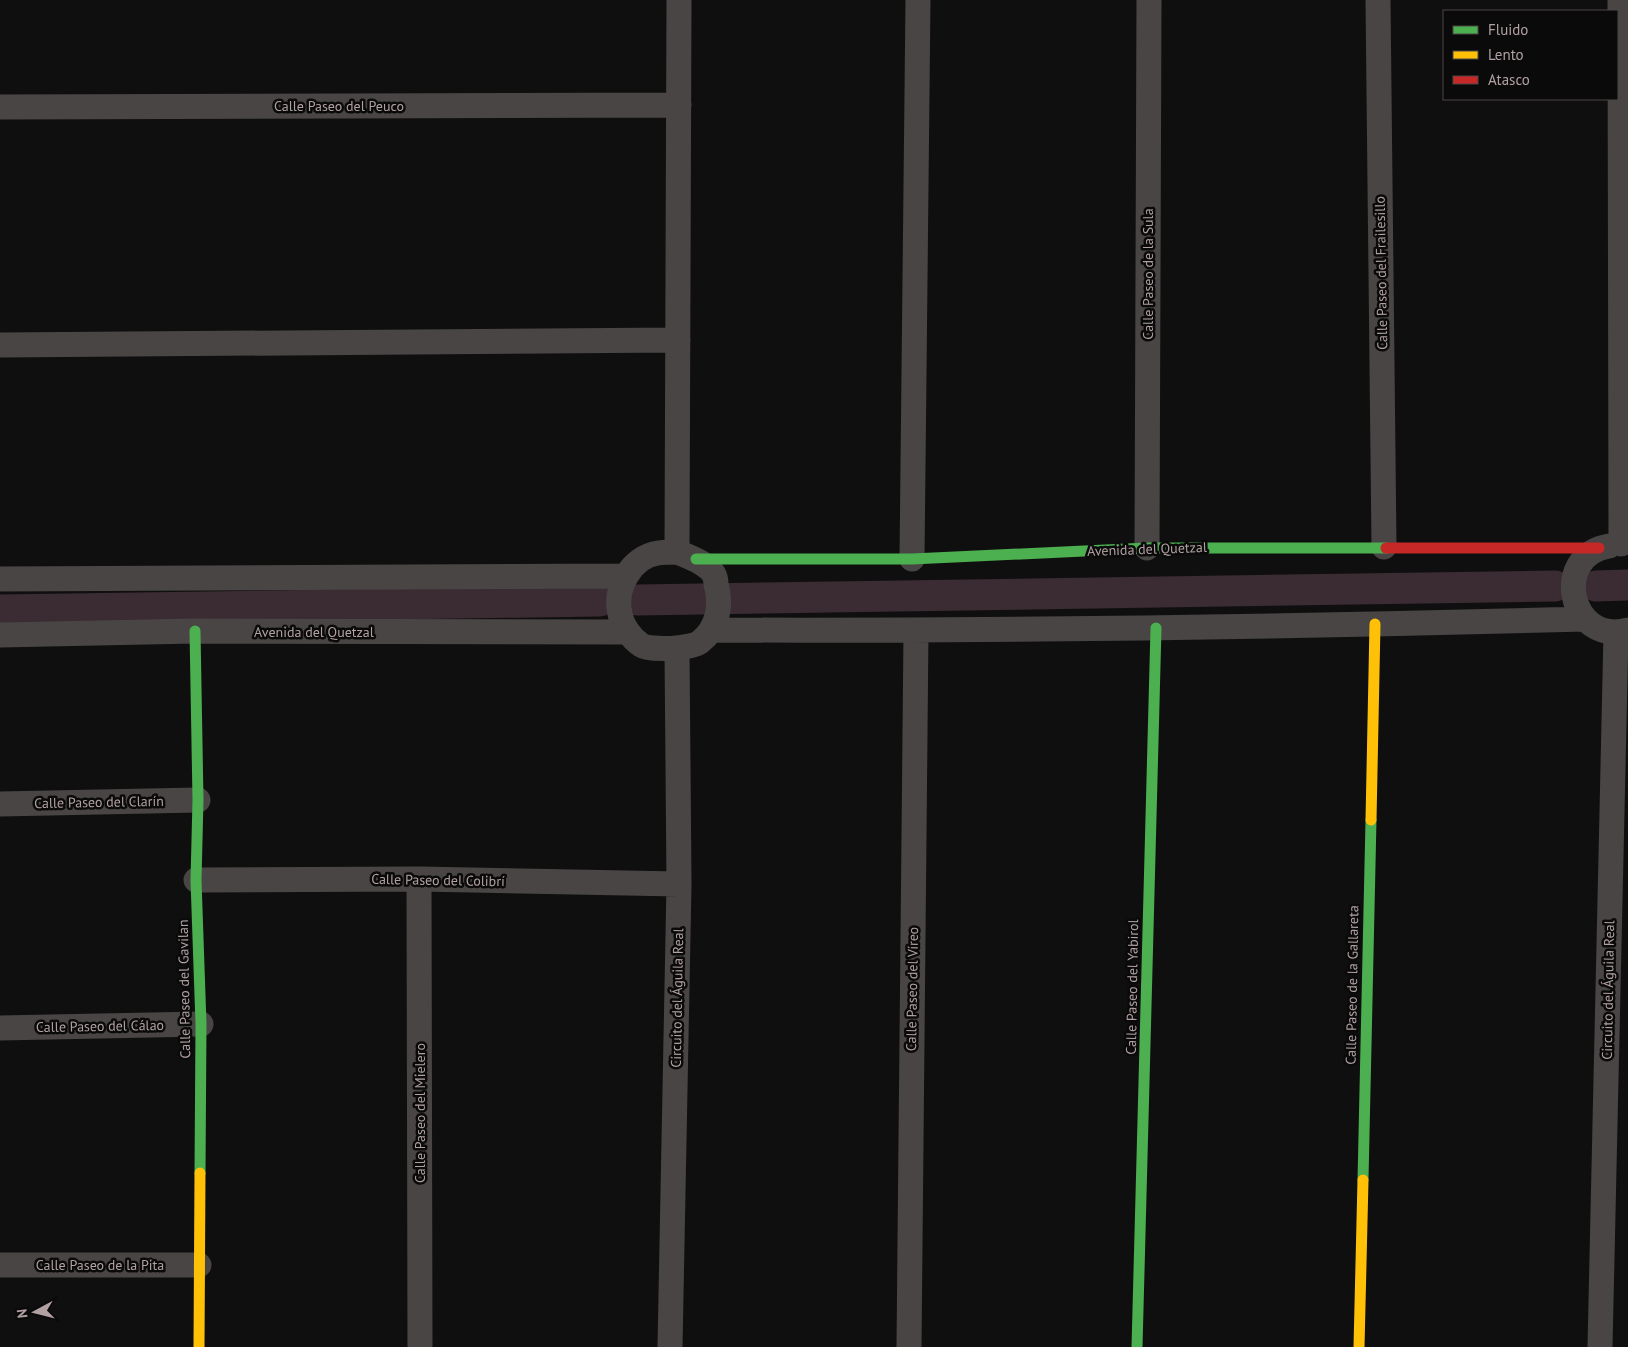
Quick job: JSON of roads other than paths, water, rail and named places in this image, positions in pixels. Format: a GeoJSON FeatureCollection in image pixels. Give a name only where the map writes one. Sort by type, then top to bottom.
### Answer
{"type":"FeatureCollection","features":[{"type":"Feature","properties":{"kind":"street"},"geometry":{"type":"LineString","coordinates":[[679,0],[678,340],[701,568],[720,610],[712,630],[699,643],[677,649],[642,646],[628,632],[620,614],[619,595],[626,576],[639,561],[657,553],[701,568]]}},
{"type":"Feature","properties":{"kind":"street"},"geometry":{"type":"LineString","coordinates":[[912,559],[918,0]]}},
{"type":"Feature","properties":{"kind":"street","name":"Calle Paseo de la Sula"},"geometry":{"type":"LineString","coordinates":[[1147,548],[1149,0]]}},
{"type":"Feature","properties":{"kind":"street","name":"Calle Paseo del Frailesillo"},"geometry":{"type":"LineString","coordinates":[[1378,0],[1384,547]]}},
{"type":"Feature","properties":{"kind":"street"},"geometry":{"type":"LineString","coordinates":[[1620,0],[1624,59],[1624,303],[1616,546],[1581,561],[1574,580],[1574,601],[1585,619],[1599,629],[1622,632]]}},
{"type":"Feature","properties":{"kind":"street","name":"Calle Paseo del Peuco"},"geometry":{"type":"LineString","coordinates":[[0,107],[678,105]]}},
{"type":"Feature","properties":{"kind":"street"},"geometry":{"type":"LineString","coordinates":[[0,345],[678,340]]}},
{"type":"Feature","properties":{"kind":"street","name":"Avenida del Quetzal"},"geometry":{"type":"LineString","coordinates":[[701,568],[1147,548],[1616,546]]}},
{"type":"Feature","properties":{"kind":"street"},"geometry":{"type":"LineString","coordinates":[[0,579],[626,576]]}},
{"type":"Feature","properties":{"kind":"street"},"geometry":{"type":"LineString","coordinates":[[712,630],[916,631],[1156,628],[1585,619]]}},
{"type":"Feature","properties":{"kind":"street","name":"Calle Paseo de la Gallareta"},"geometry":{"type":"LineString","coordinates":[[1359,1347],[1375,624]]}},
{"type":"Feature","properties":{"kind":"street","name":"Calle Paseo del Yabirol"},"geometry":{"type":"LineString","coordinates":[[1138,1347],[1156,628]]}},
{"type":"Feature","properties":{"kind":"street","name":"Avenida del Quetzal"},"geometry":{"type":"LineString","coordinates":[[0,634],[195,631],[628,632]]}},
{"type":"Feature","properties":{"kind":"street","name":"Calle Paseo del Gavilan"},"geometry":{"type":"LineString","coordinates":[[195,631],[198,800],[196,880],[200,1024],[198,1347]]}},
{"type":"Feature","properties":{"kind":"street","name":"Calle Paseo del Víreo"},"geometry":{"type":"LineString","coordinates":[[909,1347],[916,631]]}},
{"type":"Feature","properties":{"kind":"street","name":"Circuito del Águila Real"},"geometry":{"type":"LineString","coordinates":[[1600,1347],[1622,632]]}},
{"type":"Feature","properties":{"kind":"street","name":"Circuito del Águila Real"},"geometry":{"type":"LineString","coordinates":[[670,1347],[679,884],[677,649]]}},
{"type":"Feature","properties":{"kind":"street","name":"Calle Paseo del Clarín"},"geometry":{"type":"LineString","coordinates":[[0,804],[198,800]]}},
{"type":"Feature","properties":{"kind":"street","name":"Calle Paseo del Colibrí"},"geometry":{"type":"LineString","coordinates":[[196,880],[418,879],[679,884]]}},
{"type":"Feature","properties":{"kind":"street","name":"Calle Paseo del Mielero"},"geometry":{"type":"LineString","coordinates":[[418,879],[420,1347]]}},
{"type":"Feature","properties":{"kind":"street","name":"Calle Paseo del Cálao"},"geometry":{"type":"LineString","coordinates":[[0,1028],[200,1024]]}},
{"type":"Feature","properties":{"kind":"street","name":"Calle Paseo de la Pita"},"geometry":{"type":"LineString","coordinates":[[0,1264],[199,1265]]}},
{"type":"Feature","properties":{"kind":"waterway"},"geometry":{"type":"LineString","coordinates":[[1596,586],[1628,585]]}},
{"type":"Feature","properties":{"kind":"waterway"},"geometry":{"type":"LineString","coordinates":[[638,600],[1555,586]]}},
{"type":"Feature","properties":{"kind":"waterway"},"geometry":{"type":"LineString","coordinates":[[0,610],[600,601]]}}]}
